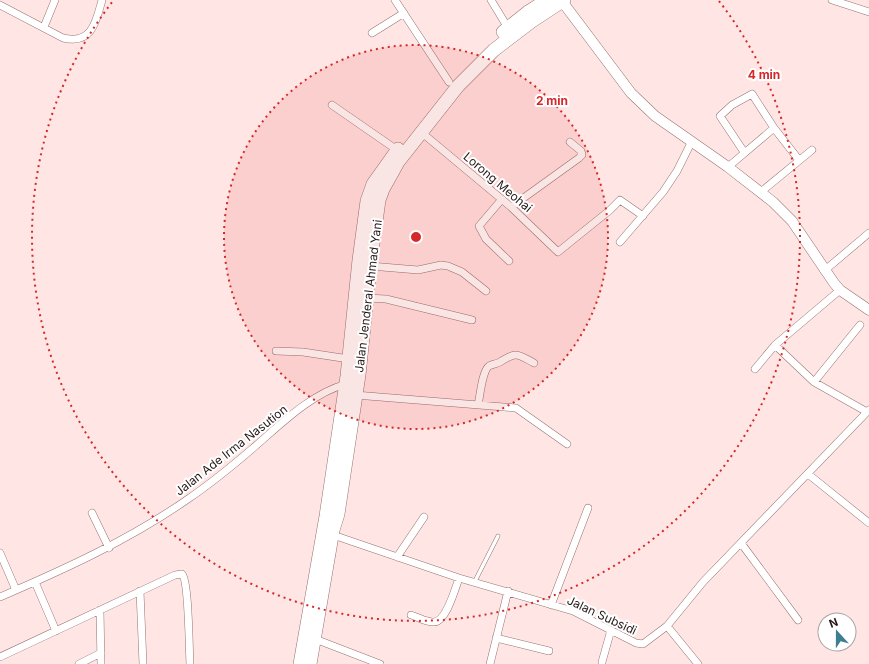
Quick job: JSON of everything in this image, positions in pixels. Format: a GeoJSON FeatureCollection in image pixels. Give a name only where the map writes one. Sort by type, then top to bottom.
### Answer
{"type":"FeatureCollection","features":[{"type":"Feature","properties":{"kind":"highway","name":"Jalan Jenderal Ahmad Yani"},"geometry":{"type":"LineString","coordinates":[[306,659],[315,611],[346,384],[359,260],[368,201],[373,184],[449,82],[508,28],[544,1]]}},
{"type":"Feature","properties":{"kind":"highway","name":"Jalan Jenderal Ahmad Yani"},"geometry":{"type":"LineString","coordinates":[[315,611],[340,500],[359,375],[366,298],[379,200],[383,188],[398,162],[458,86],[494,50],[532,21],[562,1]]}},
{"type":"Feature","properties":{"kind":"street"},"geometry":{"type":"LineString","coordinates":[[44,27],[55,0]]}},
{"type":"Feature","properties":{"kind":"street"},"geometry":{"type":"LineString","coordinates":[[0,5],[63,38],[70,40],[85,36],[95,26],[102,0]]}},
{"type":"Feature","properties":{"kind":"street"},"geometry":{"type":"LineString","coordinates":[[395,0],[449,82]]}},
{"type":"Feature","properties":{"kind":"street"},"geometry":{"type":"LineString","coordinates":[[491,0],[508,28]]}},
{"type":"Feature","properties":{"kind":"street"},"geometry":{"type":"LineString","coordinates":[[832,0],[869,12]]}},
{"type":"Feature","properties":{"kind":"street"},"geometry":{"type":"LineString","coordinates":[[562,1],[631,93],[655,116],[762,191],[792,221],[824,271],[840,290],[869,310]]}},
{"type":"Feature","properties":{"kind":"street"},"geometry":{"type":"LineString","coordinates":[[372,33],[404,13]]}},
{"type":"Feature","properties":{"kind":"street"},"geometry":{"type":"LineString","coordinates":[[744,152],[720,118],[723,112],[748,94],[752,94],[774,128],[800,160]]}},
{"type":"Feature","properties":{"kind":"street"},"geometry":{"type":"LineString","coordinates":[[332,105],[397,150]]}},
{"type":"Feature","properties":{"kind":"street"},"geometry":{"type":"LineString","coordinates":[[728,167],[774,128]]}},
{"type":"Feature","properties":{"kind":"street","name":"Lorong Meohai"},"geometry":{"type":"LineString","coordinates":[[421,132],[502,199],[558,252],[610,210],[620,200],[643,216]]}},
{"type":"Feature","properties":{"kind":"street"},"geometry":{"type":"LineString","coordinates":[[620,242],[664,192],[677,171],[692,141]]}},
{"type":"Feature","properties":{"kind":"street"},"geometry":{"type":"LineString","coordinates":[[511,207],[582,155],[581,151],[570,142]]}},
{"type":"Feature","properties":{"kind":"street"},"geometry":{"type":"LineString","coordinates":[[762,191],[812,150]]}},
{"type":"Feature","properties":{"kind":"street"},"geometry":{"type":"LineString","coordinates":[[502,199],[479,226],[486,239],[509,260]]}},
{"type":"Feature","properties":{"kind":"street"},"geometry":{"type":"LineString","coordinates":[[824,271],[869,233]]}},
{"type":"Feature","properties":{"kind":"street"},"geometry":{"type":"LineString","coordinates":[[370,266],[418,270],[441,265],[448,266],[462,272],[486,291]]}},
{"type":"Feature","properties":{"kind":"street"},"geometry":{"type":"LineString","coordinates":[[755,369],[775,345],[840,290]]}},
{"type":"Feature","properties":{"kind":"street"},"geometry":{"type":"LineString","coordinates":[[366,298],[386,299],[472,320]]}},
{"type":"Feature","properties":{"kind":"street"},"geometry":{"type":"LineString","coordinates":[[814,382],[860,325]]}},
{"type":"Feature","properties":{"kind":"street"},"geometry":{"type":"LineString","coordinates":[[775,345],[814,382],[868,411]]}},
{"type":"Feature","properties":{"kind":"street"},"geometry":{"type":"LineString","coordinates":[[276,351],[316,354],[349,359]]}},
{"type":"Feature","properties":{"kind":"street"},"geometry":{"type":"LineString","coordinates":[[478,405],[484,372],[488,366],[500,362],[507,356],[513,355],[520,355],[534,363]]}},
{"type":"Feature","properties":{"kind":"street","name":"Jalan Ade Irma Nasution"},"geometry":{"type":"LineString","coordinates":[[0,597],[109,548],[187,500],[214,481],[307,404],[336,387],[346,384]]}},
{"type":"Feature","properties":{"kind":"street"},"geometry":{"type":"LineString","coordinates":[[355,395],[516,408],[567,444]]}},
{"type":"Feature","properties":{"kind":"street","name":"Jalan Subsidi"},"geometry":{"type":"LineString","coordinates":[[333,535],[459,578],[573,611],[639,644],[643,644],[668,626],[703,582],[868,411]]}},
{"type":"Feature","properties":{"kind":"street"},"geometry":{"type":"LineString","coordinates":[[808,474],[869,523]]}},
{"type":"Feature","properties":{"kind":"street"},"geometry":{"type":"LineString","coordinates":[[551,605],[588,508]]}},
{"type":"Feature","properties":{"kind":"street"},"geometry":{"type":"LineString","coordinates":[[92,513],[109,548]]}},
{"type":"Feature","properties":{"kind":"street"},"geometry":{"type":"LineString","coordinates":[[397,557],[424,517]]}},
{"type":"Feature","properties":{"kind":"street"},"geometry":{"type":"LineString","coordinates":[[741,543],[798,620]]}},
{"type":"Feature","properties":{"kind":"street"},"geometry":{"type":"LineString","coordinates":[[0,553],[16,590]]}},
{"type":"Feature","properties":{"kind":"street"},"geometry":{"type":"LineString","coordinates":[[0,657],[175,575],[182,574],[184,576],[190,664]]}},
{"type":"Feature","properties":{"kind":"street"},"geometry":{"type":"LineString","coordinates":[[411,615],[434,622],[438,620],[447,610],[459,578]]}},
{"type":"Feature","properties":{"kind":"street"},"geometry":{"type":"LineString","coordinates":[[35,582],[56,631]]}},
{"type":"Feature","properties":{"kind":"street"},"geometry":{"type":"LineString","coordinates":[[140,591],[143,664]]}},
{"type":"Feature","properties":{"kind":"street"},"geometry":{"type":"LineString","coordinates":[[490,664],[508,591]]}},
{"type":"Feature","properties":{"kind":"street"},"geometry":{"type":"LineString","coordinates":[[100,610],[102,664]]}},
{"type":"Feature","properties":{"kind":"street"},"geometry":{"type":"LineString","coordinates":[[668,626],[698,664]]}},
{"type":"Feature","properties":{"kind":"street"},"geometry":{"type":"LineString","coordinates":[[602,662],[611,630]]}},
{"type":"Feature","properties":{"kind":"street"},"geometry":{"type":"LineString","coordinates":[[310,638],[380,664]]}},
{"type":"Feature","properties":{"kind":"street"},"geometry":{"type":"LineString","coordinates":[[496,638],[549,652]]}},
{"type":"Feature","properties":{"kind":"street"},"geometry":{"type":"LineString","coordinates":[[79,664],[101,653]]}},
{"type":"Feature","properties":{"kind":"lane"},"geometry":{"type":"LineString","coordinates":[[474,582],[498,536]]}}]}
